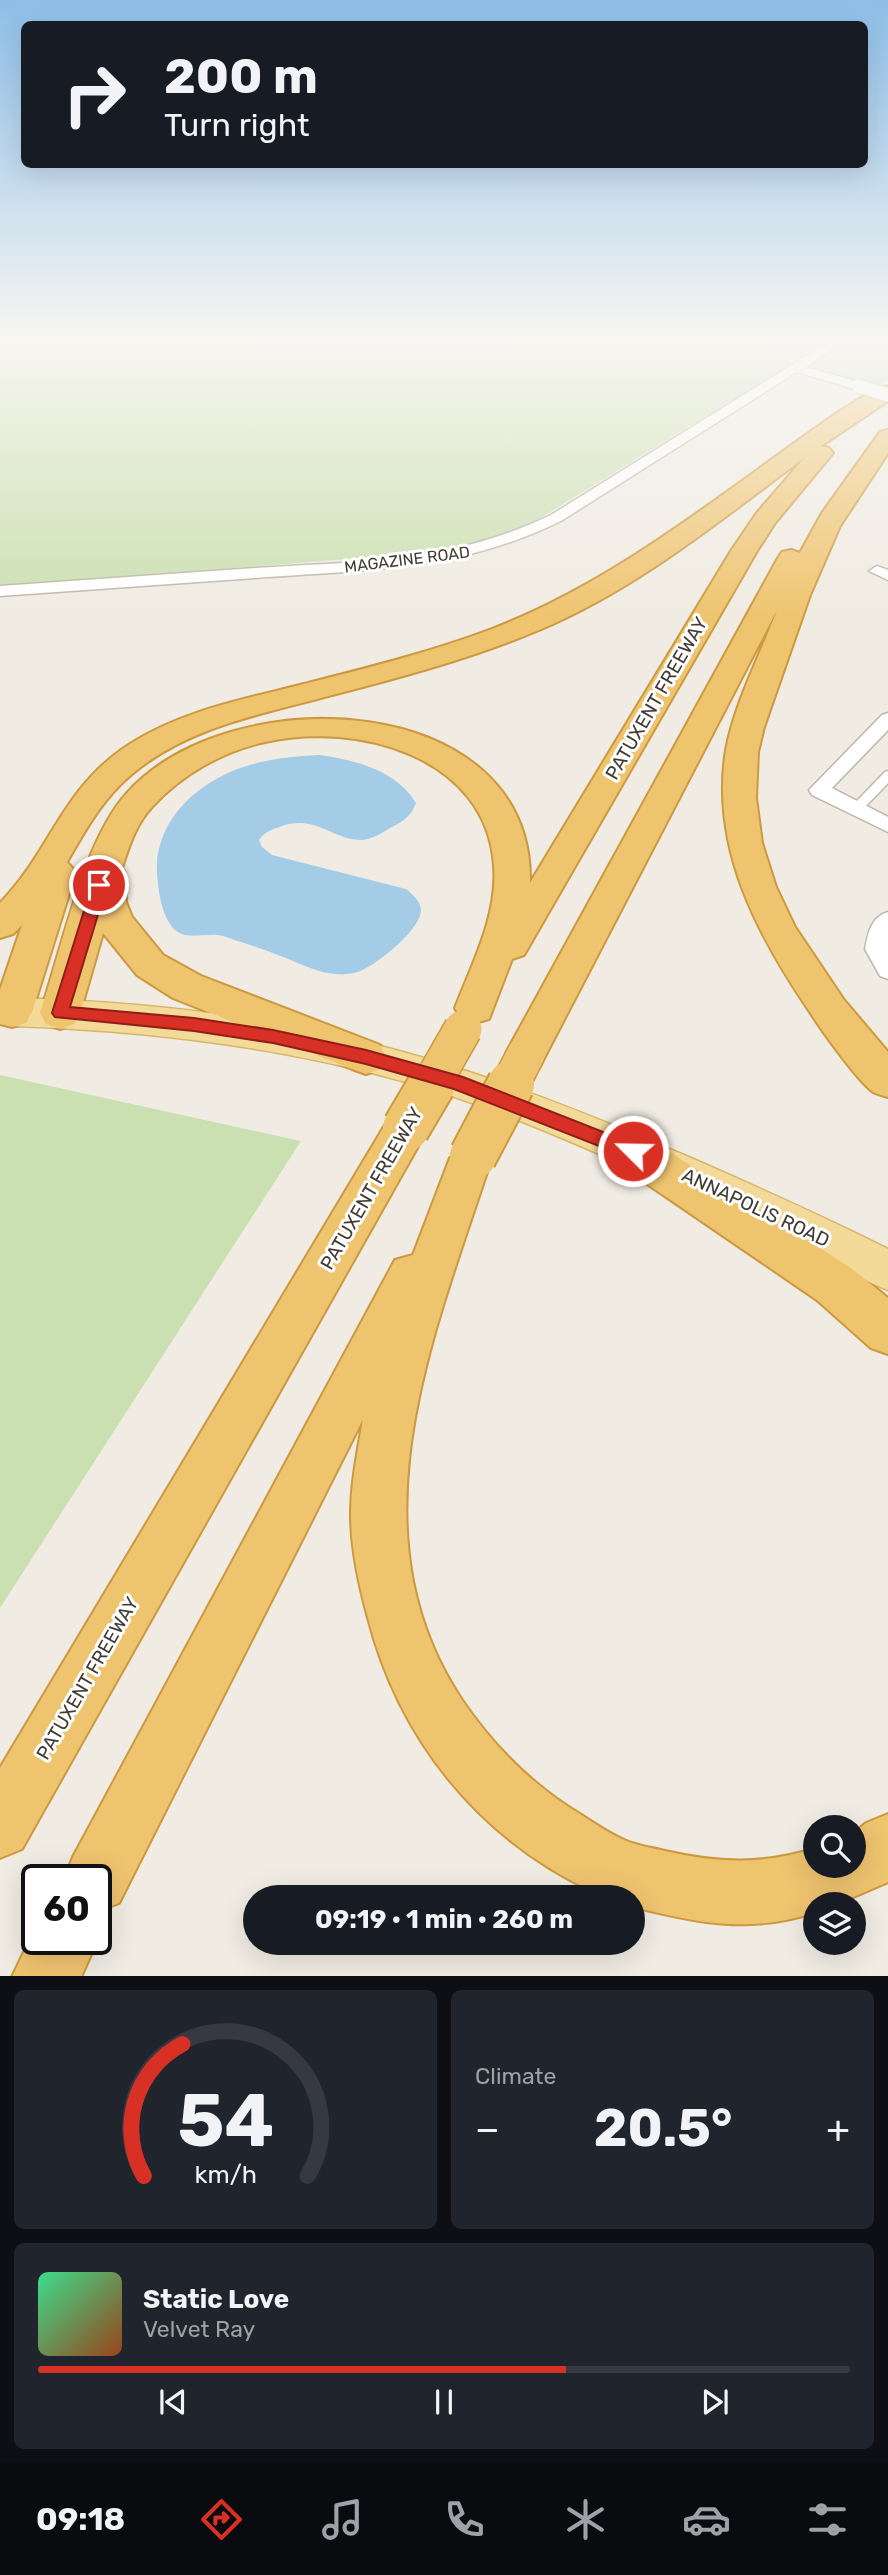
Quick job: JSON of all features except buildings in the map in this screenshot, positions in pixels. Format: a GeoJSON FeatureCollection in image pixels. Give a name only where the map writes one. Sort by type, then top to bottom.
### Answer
{"type":"FeatureCollection","features":[{"type":"Feature","properties":{"kind":"highway"},"geometry":{"type":"LineString","coordinates":[[0,924],[33,891],[76,816],[114,772],[141,751],[192,725],[450,654],[530,624],[596,592],[833,432]]}},
{"type":"Feature","properties":{"kind":"highway","name":"PATUXENT FREEWAY"},"geometry":{"type":"LineString","coordinates":[[0,1827],[723,584],[765,519],[831,442],[843,432]]}},
{"type":"Feature","properties":{"kind":"highway"},"geometry":{"type":"LineString","coordinates":[[104,1864],[526,1054],[788,564],[829,499],[888,437]]}},
{"type":"Feature","properties":{"kind":"highway"},"geometry":{"type":"LineString","coordinates":[[888,437],[834,516],[806,569],[750,726],[742,753],[740,783],[747,849],[773,919],[795,961],[819,998],[888,1080]]}},
{"type":"Feature","properties":{"kind":"highway"},"geometry":{"type":"LineString","coordinates":[[60,1013],[107,860],[123,822],[138,801],[174,770],[219,747],[270,731],[324,727],[384,734],[439,755],[476,783],[493,804],[510,847],[513,869],[506,916],[469,1018]]}},
{"type":"Feature","properties":{"kind":"highway"},"geometry":{"type":"LineString","coordinates":[[12,1012],[76,816]]}},
{"type":"Feature","properties":{"kind":"highway"},"geometry":{"type":"LineString","coordinates":[[107,860],[108,902],[116,923],[150,965],[187,987],[366,1057]]}},
{"type":"Feature","properties":{"kind":"highway"},"geometry":{"type":"LineString","coordinates":[[633,1151],[834,1284],[888,1331]]}},
{"type":"Feature","properties":{"kind":"highway"},"geometry":{"type":"LineString","coordinates":[[469,1164],[402,1360],[386,1433],[378,1504],[381,1556],[412,1672],[449,1736],[501,1795],[557,1838],[621,1871],[692,1889],[761,1893],[824,1878]]}},
{"type":"Feature","properties":{"kind":"highway"},"geometry":{"type":"LineString","coordinates":[[866,1860],[877,1855],[888,1845]]}},
{"type":"Feature","properties":{"kind":"highway"},"geometry":{"type":"LineString","coordinates":[[45,1976],[56,1955]]}},
{"type":"Feature","properties":{"kind":"main road","name":"ANNAPOLIS ROAD"},"geometry":{"type":"LineString","coordinates":[[12,1012],[60,1013],[194,1024],[273,1037],[366,1057],[457,1082],[633,1151],[744,1200],[888,1270]]}},
{"type":"Feature","properties":{"kind":"street","name":"MAGAZINE ROAD"},"geometry":{"type":"LineString","coordinates":[[0,591],[393,563],[462,555],[511,541],[556,518],[694,432]]}},
{"type":"Feature","properties":{"kind":"street"},"geometry":{"type":"LineString","coordinates":[[888,719],[819,790],[888,825]]}},
{"type":"Feature","properties":{"kind":"street"},"geometry":{"type":"LineString","coordinates":[[884,964],[876,949],[876,938],[888,920]]}},
{"type":"Feature","properties":{"kind":"lane"},"geometry":{"type":"LineString","coordinates":[[856,809],[888,776]]}},
{"type":"Feature","properties":{"kind":"green space"},"geometry":{"type":"Polygon","coordinates":[[[0,432],[680,432],[529,525],[478,547],[0,587],[0,432]]]}},
{"type":"Feature","properties":{"kind":"green space"},"geometry":{"type":"Polygon","coordinates":[[[0,1075],[301,1141],[0,1608],[0,1075]]]}},
{"type":"Feature","properties":{"kind":"water"},"geometry":{"type":"Polygon","coordinates":[[[319,755],[374,768],[408,792],[416,803],[414,808],[402,821],[368,839],[350,839],[314,825],[294,823],[266,833],[259,840],[262,847],[272,855],[406,889],[416,898],[421,910],[419,918],[405,937],[372,965],[354,973],[334,974],[315,970],[223,936],[189,936],[177,932],[168,921],[163,908],[159,893],[157,858],[164,833],[178,810],[208,784],[234,770],[275,759],[319,755]]]}},
{"type":"Feature","properties":{"kind":"route"},"geometry":{"type":"LineString","coordinates":[[99,885],[60,1013],[194,1024],[273,1037],[366,1057],[457,1082],[633,1151]]}}]}
